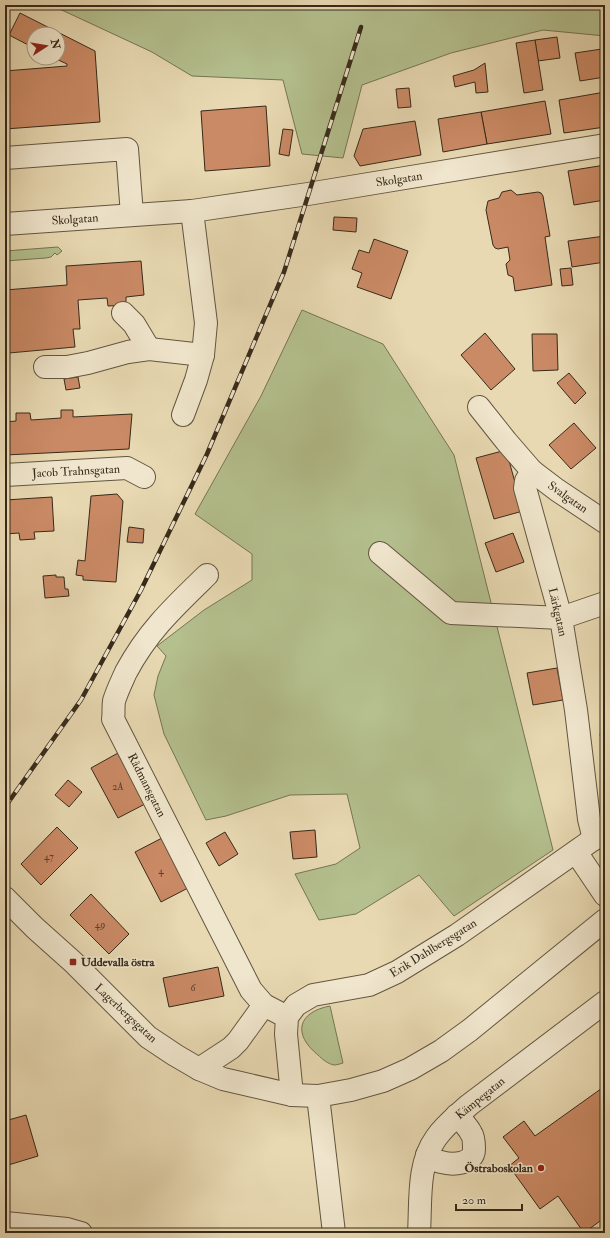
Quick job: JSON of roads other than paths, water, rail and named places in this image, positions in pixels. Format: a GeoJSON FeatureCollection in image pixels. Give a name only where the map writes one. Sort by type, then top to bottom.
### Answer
{"type":"FeatureCollection","features":[{"type":"Feature","properties":{"kind":"street","name":"Skolgatan"},"geometry":{"type":"LineString","coordinates":[[5,224],[192,211],[308,194],[605,145]]}},
{"type":"Feature","properties":{"kind":"street"},"geometry":{"type":"LineString","coordinates":[[5,158],[127,149],[132,215]]}},
{"type":"Feature","properties":{"kind":"street"},"geometry":{"type":"LineString","coordinates":[[183,415],[196,380],[202,355],[206,322],[192,211]]}},
{"type":"Feature","properties":{"kind":"street"},"geometry":{"type":"LineString","coordinates":[[123,313],[134,324],[149,350]]}},
{"type":"Feature","properties":{"kind":"street"},"geometry":{"type":"LineString","coordinates":[[45,367],[67,367],[128,352],[149,350],[202,355]]}},
{"type":"Feature","properties":{"kind":"street"},"geometry":{"type":"LineString","coordinates":[[479,407],[532,471]]}},
{"type":"Feature","properties":{"kind":"street","name":"Jacob Trahnsgatan"},"geometry":{"type":"LineString","coordinates":[[5,475],[127,468],[144,476]]}},
{"type":"Feature","properties":{"kind":"street","name":"Svalgatan"},"geometry":{"type":"LineString","coordinates":[[532,471],[557,490],[605,522]]}},
{"type":"Feature","properties":{"kind":"street","name":"Lärkgatan"},"geometry":{"type":"LineString","coordinates":[[532,471],[526,481],[525,488],[561,618],[576,710],[589,819],[600,835]]}},
{"type":"Feature","properties":{"kind":"street"},"geometry":{"type":"LineString","coordinates":[[380,553],[451,613],[561,618],[605,603]]}},
{"type":"Feature","properties":{"kind":"street","name":"Rådmansgatan"},"geometry":{"type":"LineString","coordinates":[[207,575],[162,619],[147,638],[123,679],[114,701],[113,719],[250,990],[264,1005],[287,1017]]}},
{"type":"Feature","properties":{"kind":"street","name":"Erik Dahlbergsgatan"},"geometry":{"type":"LineString","coordinates":[[287,1017],[296,1005],[312,995],[369,985],[397,972],[457,935],[600,835]]}},
{"type":"Feature","properties":{"kind":"street"},"geometry":{"type":"LineString","coordinates":[[576,852],[605,895]]}},
{"type":"Feature","properties":{"kind":"street","name":"Lagerbergsgatan"},"geometry":{"type":"LineString","coordinates":[[6,902],[73,962],[148,1037],[175,1055],[199,1069],[223,1079],[292,1095],[318,1096]]}},
{"type":"Feature","properties":{"kind":"street"},"geometry":{"type":"LineString","coordinates":[[334,1233],[318,1096],[351,1090],[383,1081],[410,1070],[441,1051],[470,1030],[605,920]]}},
{"type":"Feature","properties":{"kind":"street","name":"Kämpegatan"},"geometry":{"type":"LineString","coordinates":[[419,1233],[422,1176],[427,1155],[437,1137],[457,1115],[605,1002]]}},
{"type":"Feature","properties":{"kind":"street"},"geometry":{"type":"LineString","coordinates":[[199,1069],[231,1048],[238,1041],[264,1005]]}},
{"type":"Feature","properties":{"kind":"street"},"geometry":{"type":"LineString","coordinates":[[287,1017],[286,1034],[292,1095]]}},
{"type":"Feature","properties":{"kind":"street"},"geometry":{"type":"LineString","coordinates":[[427,1155],[440,1162],[452,1164],[470,1159],[474,1152],[474,1142],[471,1133],[457,1115]]}},
{"type":"Feature","properties":{"kind":"street"},"geometry":{"type":"LineString","coordinates":[[5,1223],[67,1229],[81,1233]]}},
{"type":"Feature","properties":{"kind":"railway"},"geometry":{"type":"LineString","coordinates":[[5,807],[81,700],[141,590],[207,454],[284,272],[361,27]]}},
{"type":"Feature","properties":{"kind":"place","name":"Uddevalla östra"},"geometry":{"type":"Point","coordinates":[73,962]}},
{"type":"Feature","properties":{"kind":"place","name":"Östraboskolan"},"geometry":{"type":"Point","coordinates":[541,1168]}}]}
